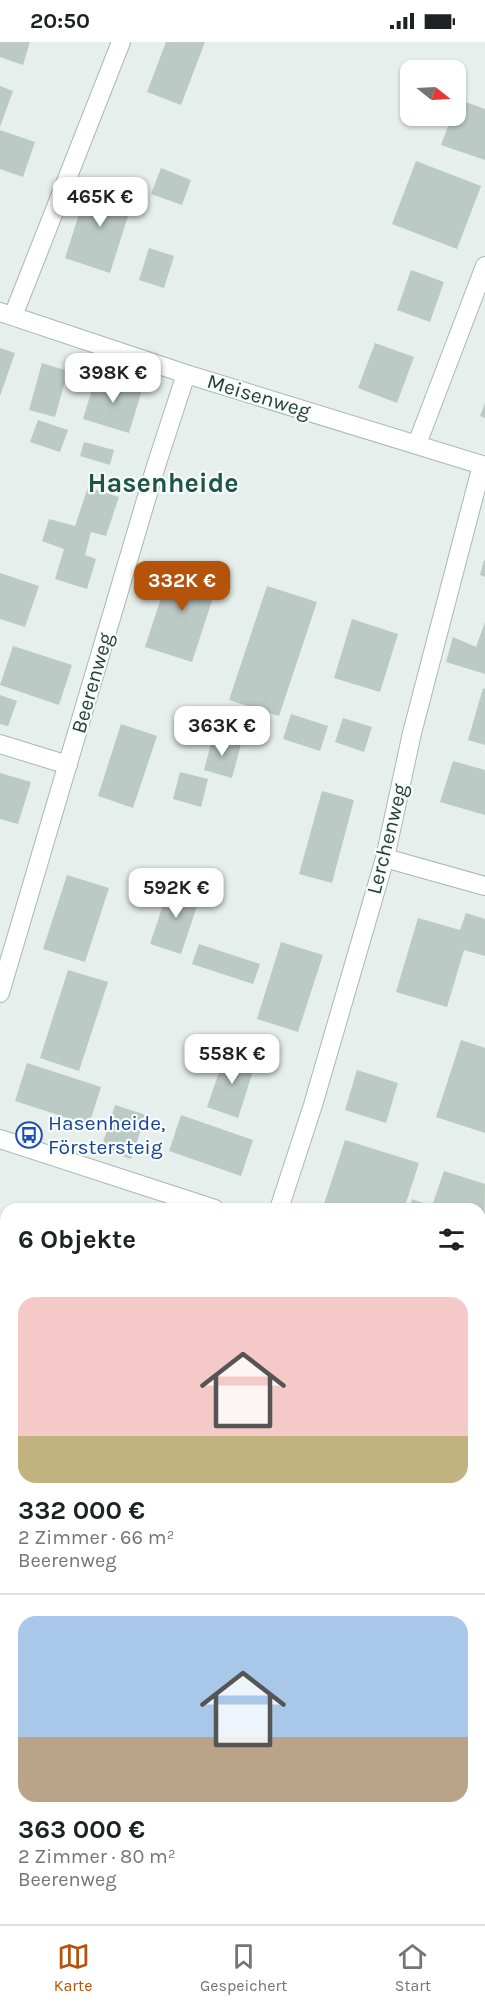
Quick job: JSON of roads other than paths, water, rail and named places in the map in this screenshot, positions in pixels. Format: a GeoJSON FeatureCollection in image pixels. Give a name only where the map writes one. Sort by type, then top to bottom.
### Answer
{"type":"FeatureCollection","features":[{"type":"Feature","properties":{"kind":"street"},"geometry":{"type":"LineString","coordinates":[[6,314],[121,42]]}},
{"type":"Feature","properties":{"kind":"street"},"geometry":{"type":"LineString","coordinates":[[417,444],[485,266]]}},
{"type":"Feature","properties":{"kind":"street","name":"Meisenweg"},"geometry":{"type":"LineString","coordinates":[[6,314],[186,374],[484,465]]}},
{"type":"Feature","properties":{"kind":"street","name":"Beerenweg"},"geometry":{"type":"LineString","coordinates":[[0,993],[186,374]]}},
{"type":"Feature","properties":{"kind":"street","name":"Lerchenweg"},"geometry":{"type":"LineString","coordinates":[[281,1203],[313,1105],[385,858],[415,722],[484,465]]}},
{"type":"Feature","properties":{"kind":"street"},"geometry":{"type":"LineString","coordinates":[[0,744],[68,765]]}},
{"type":"Feature","properties":{"kind":"street"},"geometry":{"type":"LineString","coordinates":[[385,858],[485,886]]}},
{"type":"Feature","properties":{"kind":"street"},"geometry":{"type":"LineString","coordinates":[[0,1139],[197,1203]]}},
{"type":"Feature","properties":{"kind":"place","name":"Hasenheide, Förstersteig"},"geometry":{"type":"Point","coordinates":[29,1135]}},
{"type":"Feature","properties":{"kind":"district","name":"Hasenheide"},"geometry":{"type":"Point","coordinates":[163,483]}}]}
